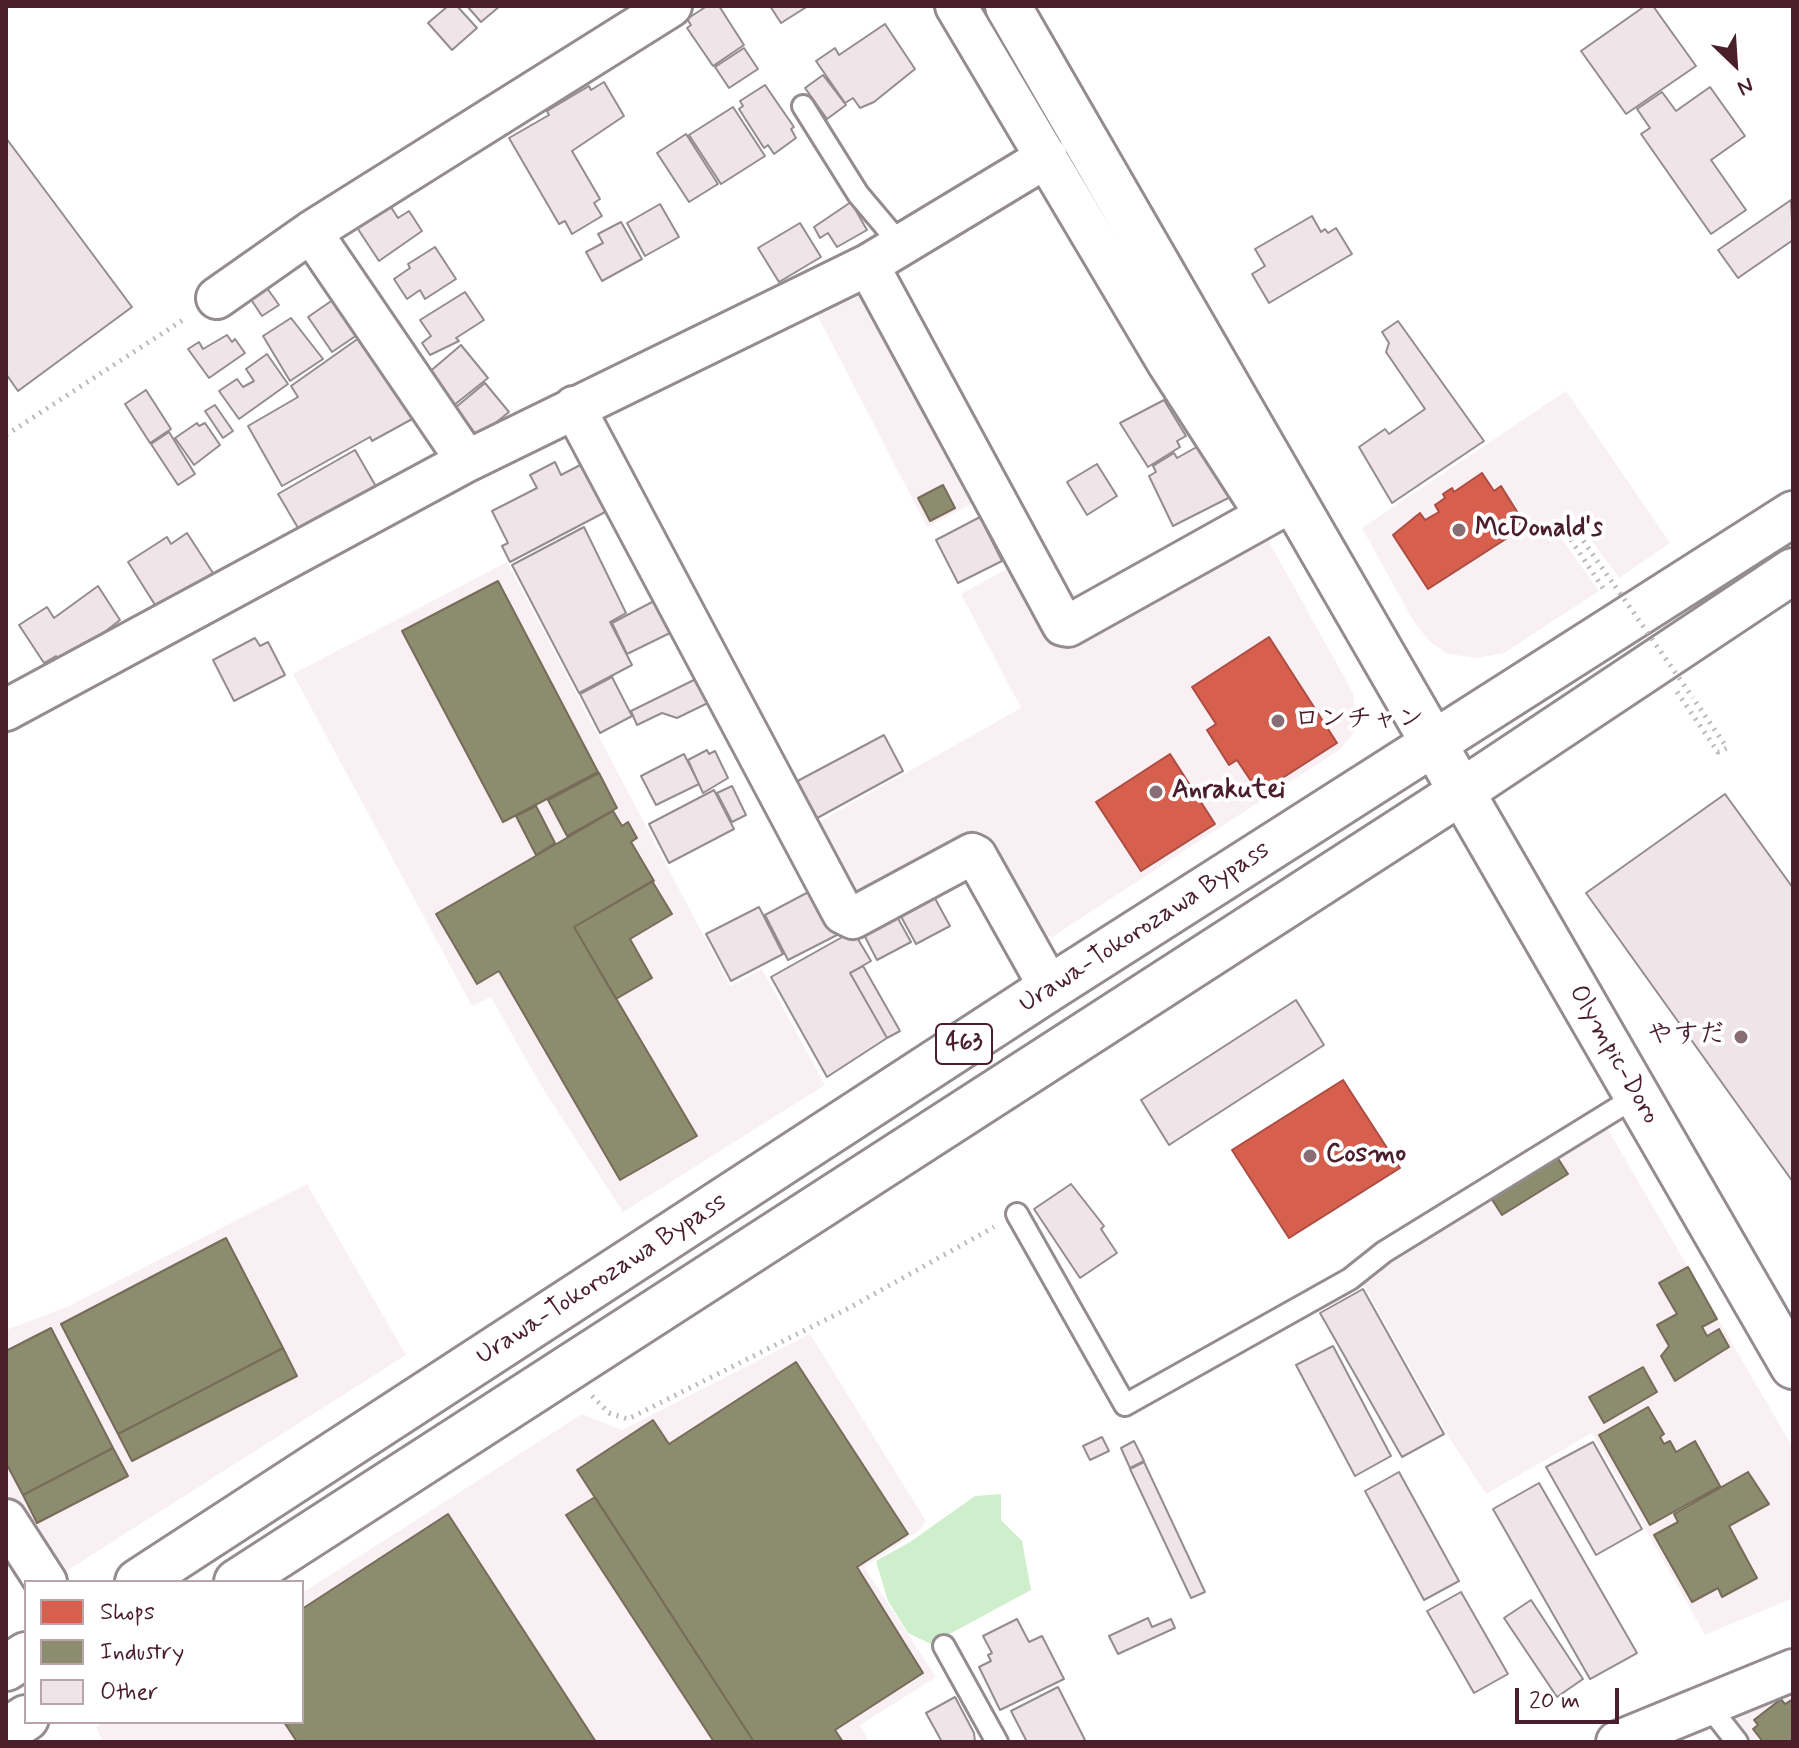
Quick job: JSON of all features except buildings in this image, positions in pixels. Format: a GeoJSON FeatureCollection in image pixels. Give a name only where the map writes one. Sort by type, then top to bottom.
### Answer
{"type":"FeatureCollection","features":[{"type":"Feature","properties":{"kind":"main road","name":"Olympic-Doro"},"geometry":{"type":"LineString","coordinates":[[1008,6],[1280,507],[1434,744],[1793,1366]]}},
{"type":"Feature","properties":{"kind":"main road","name":"Urawa-Tokorozawa Bypass"},"geometry":{"type":"LineString","coordinates":[[141,1580],[1050,988],[1793,514]]}},
{"type":"Feature","properties":{"kind":"main road","name":"463"},"geometry":{"type":"LineString","coordinates":[[240,1580],[1461,792],[1793,571]]}},
{"type":"Feature","properties":{"kind":"main road"},"geometry":{"type":"LineString","coordinates":[[6,1668],[24,1656]]}},
{"type":"Feature","properties":{"kind":"main road"},"geometry":{"type":"LineString","coordinates":[[6,1731],[24,1719]]}},
{"type":"Feature","properties":{"kind":"street"},"geometry":{"type":"LineString","coordinates":[[217,298],[311,232],[671,6]]}},
{"type":"Feature","properties":{"kind":"street"},"geometry":{"type":"LineString","coordinates":[[884,255],[1063,625],[1068,626],[1280,507],[1168,363],[956,6]]}},
{"type":"Feature","properties":{"kind":"street"},"geometry":{"type":"LineString","coordinates":[[6,710],[467,461],[884,255],[1047,157]]}},
{"type":"Feature","properties":{"kind":"street"},"geometry":{"type":"LineString","coordinates":[[311,232],[467,461]]}},
{"type":"Feature","properties":{"kind":"street"},"geometry":{"type":"LineString","coordinates":[[574,407],[843,913],[853,918],[972,854],[976,856],[1050,988]]}},
{"type":"Feature","properties":{"kind":"street"},"geometry":{"type":"LineString","coordinates":[[6,1520],[45,1580]]}},
{"type":"Feature","properties":{"kind":"street"},"geometry":{"type":"LineString","coordinates":[[1617,1742],[1793,1670]]}},
{"type":"Feature","properties":{"kind":"lane"},"geometry":{"type":"LineString","coordinates":[[803,106],[858,194],[884,255]]}},
{"type":"Feature","properties":{"kind":"lane"},"geometry":{"type":"LineString","coordinates":[[1017,1214],[1125,1405],[1350,1279],[1384,1252],[1637,1096]]}},
{"type":"Feature","properties":{"kind":"lane"},"geometry":{"type":"LineString","coordinates":[[944,1646],[997,1742]]}},
{"type":"Feature","properties":{"kind":"lane"},"geometry":{"type":"LineString","coordinates":[[1708,1705],[1737,1742]]}},
{"type":"Feature","properties":{"kind":"path"},"geometry":{"type":"LineString","coordinates":[[6,435],[217,298]]}},
{"type":"Feature","properties":{"kind":"path"},"geometry":{"type":"LineString","coordinates":[[1609,597],[1565,531],[1573,526],[1727,748],[1718,752],[1674,687]]}},
{"type":"Feature","properties":{"kind":"path"},"geometry":{"type":"LineString","coordinates":[[569,1367],[609,1413],[628,1419],[849,1308],[1017,1214]]}},
{"type":"Feature","properties":{"kind":"shaded area"},"geometry":{"type":"Polygon","coordinates":[[[865,285],[980,499],[927,527],[812,305],[865,285]]]}},
{"type":"Feature","properties":{"kind":"shaded area"},"geometry":{"type":"Polygon","coordinates":[[[1566,391],[1670,543],[1619,578],[1572,514],[1553,527],[1599,591],[1504,653],[1477,658],[1448,654],[1429,641],[1413,620],[1362,528],[1566,391]]]}},
{"type":"Feature","properties":{"kind":"shaded area"},"geometry":{"type":"Polygon","coordinates":[[[1249,535],[1268,540],[1353,693],[1358,728],[1339,750],[1052,937],[1031,930],[983,839],[858,896],[843,892],[810,827],[1021,708],[961,594],[1018,563],[1059,644],[1249,535]]]}},
{"type":"Feature","properties":{"kind":"shaded area"},"geometry":{"type":"Polygon","coordinates":[[[507,562],[730,986],[762,969],[825,1085],[623,1212],[540,1084],[491,997],[472,1006],[293,674],[507,562]]]}},
{"type":"Feature","properties":{"kind":"shaded area"},"geometry":{"type":"Polygon","coordinates":[[[1606,1126],[1793,1448],[1793,1598],[1705,1635],[1592,1433],[1486,1494],[1450,1439],[1362,1282],[1606,1126]]]}},
{"type":"Feature","properties":{"kind":"shaded area"},"geometry":{"type":"Polygon","coordinates":[[[307,1184],[406,1355],[57,1577],[6,1499],[6,1330],[67,1307],[307,1184]]]}},
{"type":"Feature","properties":{"kind":"shaded area"},"geometry":{"type":"Polygon","coordinates":[[[810,1334],[926,1521],[920,1530],[864,1567],[936,1677],[860,1725],[869,1742],[103,1742],[96,1727],[101,1724],[304,1724],[304,1592],[582,1414],[622,1430],[810,1334]]]}},
{"type":"Feature","properties":{"kind":"shaded area"},"geometry":{"type":"Polygon","coordinates":[[[1793,1684],[1793,1742],[1749,1742],[1736,1724],[1737,1709],[1793,1684]]]}},
{"type":"Feature","properties":{"kind":"green space"},"geometry":{"type":"Polygon","coordinates":[[[1001,1494],[1001,1520],[1022,1541],[1031,1590],[931,1644],[908,1633],[888,1601],[876,1561],[910,1542],[975,1496],[1001,1494]]]}},
{"type":"Feature","properties":{"kind":"place","name":"McDonald's"},"geometry":{"type":"Point","coordinates":[1459,530]}},
{"type":"Feature","properties":{"kind":"place","name":"ロンチャン"},"geometry":{"type":"Point","coordinates":[1278,721]}},
{"type":"Feature","properties":{"kind":"place","name":"Anrakutei"},"geometry":{"type":"Point","coordinates":[1156,792]}},
{"type":"Feature","properties":{"kind":"place","name":"やすだ"},"geometry":{"type":"Point","coordinates":[1741,1037]}},
{"type":"Feature","properties":{"kind":"place","name":"Cosmo"},"geometry":{"type":"Point","coordinates":[1310,1156]}}]}
